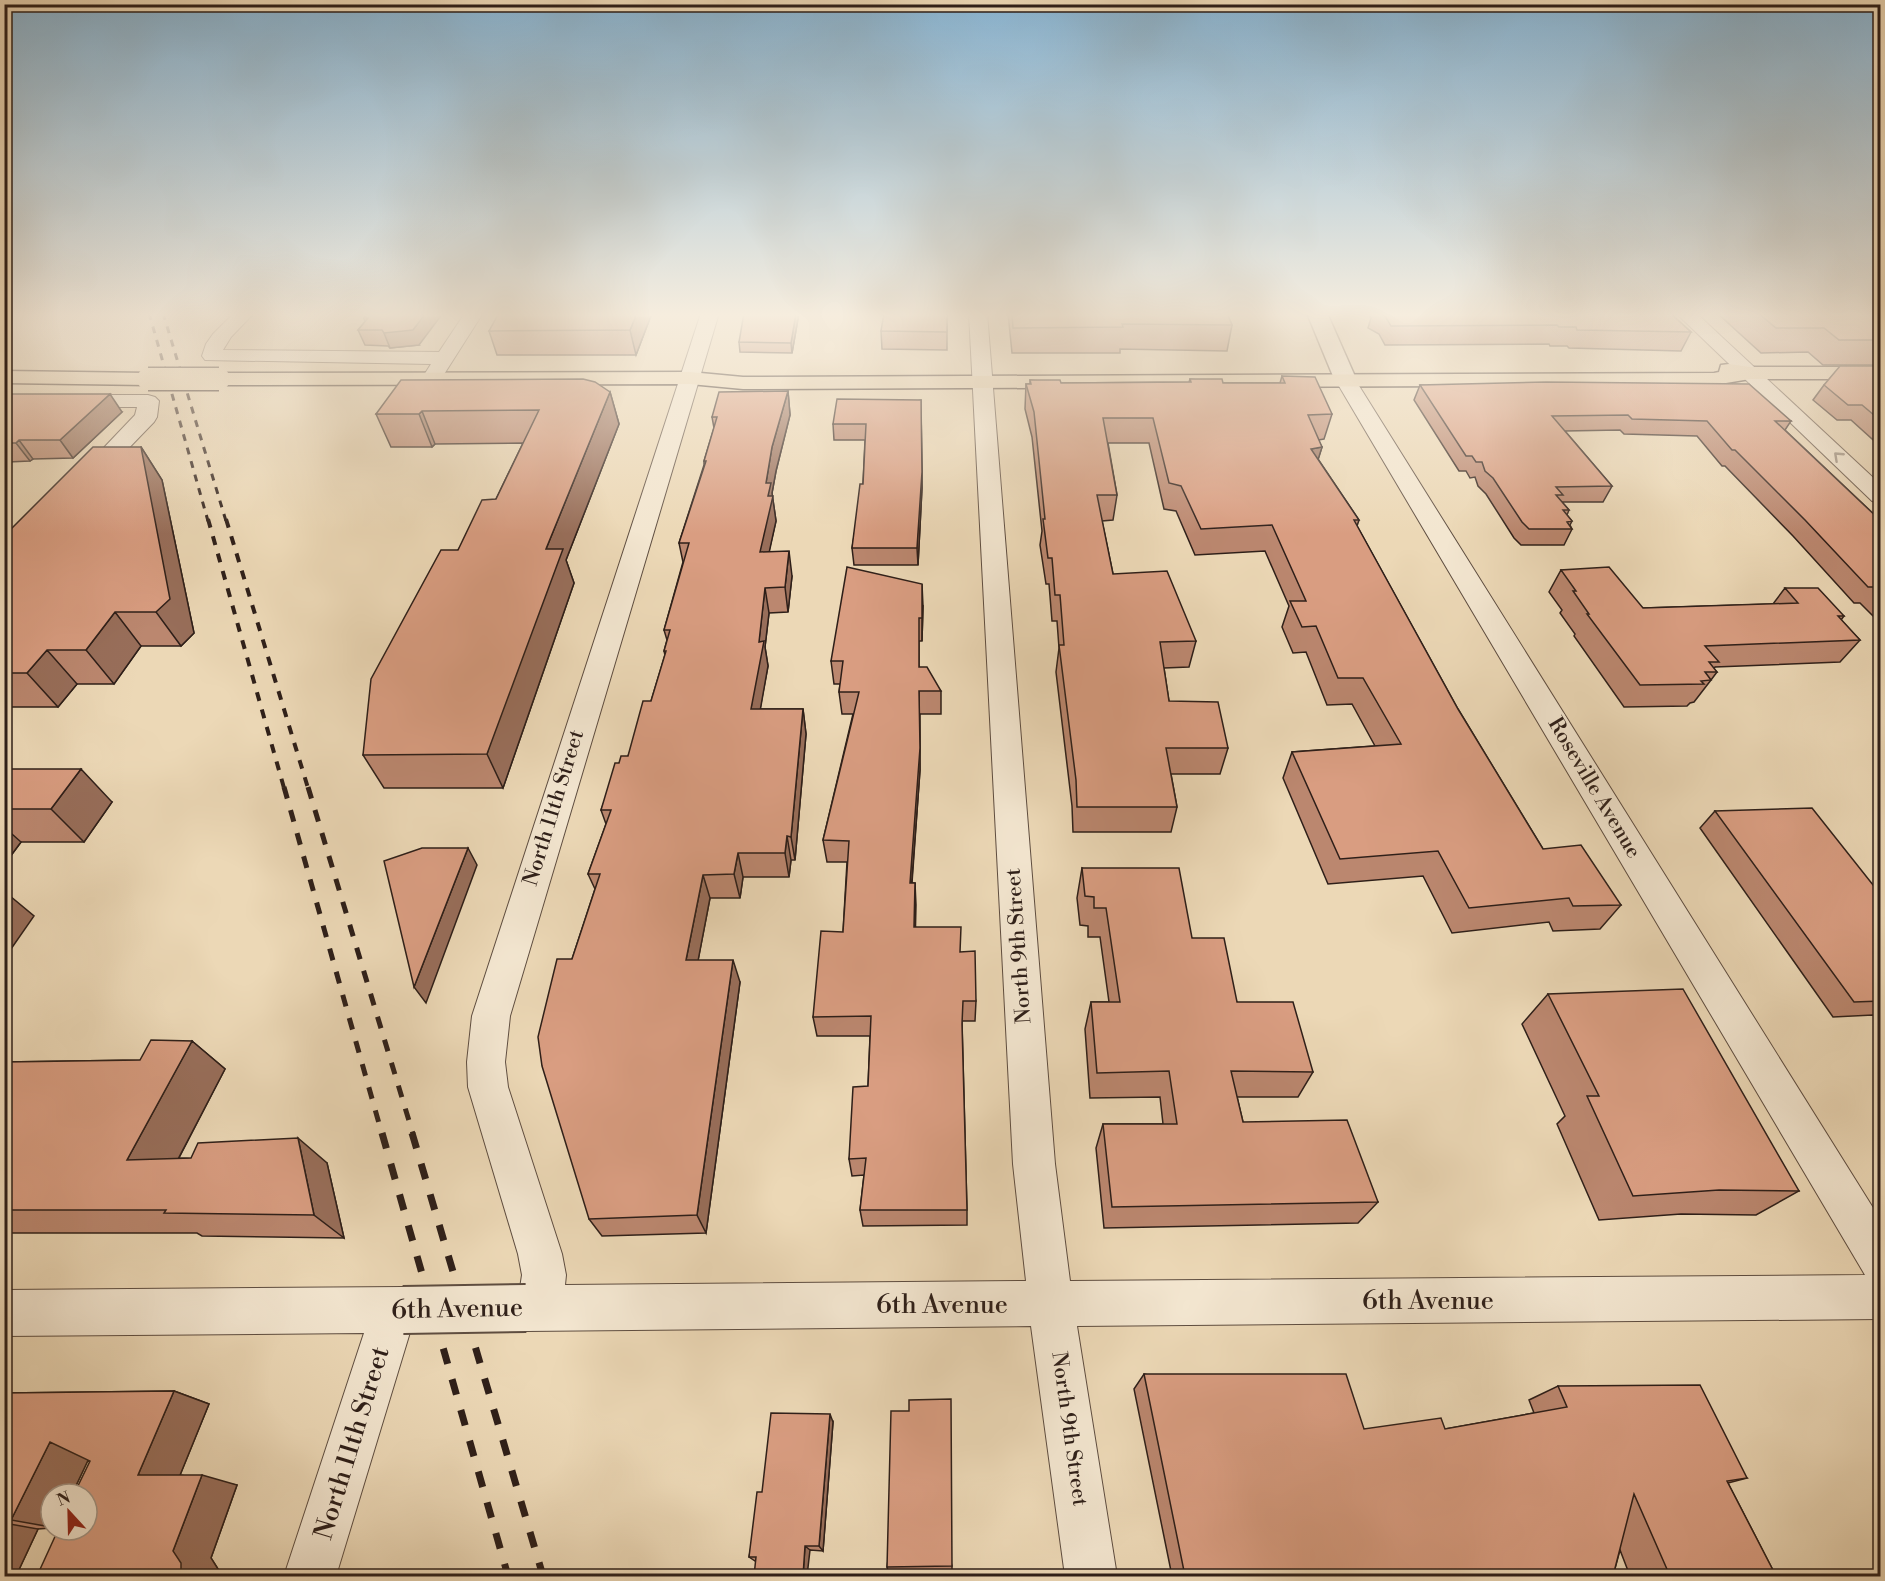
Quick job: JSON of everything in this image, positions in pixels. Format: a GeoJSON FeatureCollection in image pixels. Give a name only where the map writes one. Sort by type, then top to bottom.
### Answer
{"type":"FeatureCollection","features":[{"type":"Feature","properties":{"kind":"main road"},"geometry":{"type":"LineString","coordinates":[[112,387],[148,390],[169,387]]}},
{"type":"Feature","properties":{"kind":"street","name":"North 11th Street"},"geometry":{"type":"LineString","coordinates":[[534,1308],[544,1275],[540,1254],[488,1087],[486,1062],[491,1016],[687,387]]}},
{"type":"Feature","properties":{"kind":"street","name":"North 9th Street"},"geometry":{"type":"LineString","coordinates":[[983,387],[1033,1152],[1051,1304],[1091,1576]]}},
{"type":"Feature","properties":{"kind":"street","name":"Roseville Avenue"},"geometry":{"type":"LineString","coordinates":[[1350,387],[1881,1259]]}},
{"type":"Feature","properties":{"kind":"street"},"geometry":{"type":"LineString","coordinates":[[1765,387],[1881,496]]}},
{"type":"Feature","properties":{"kind":"street"},"geometry":{"type":"LineString","coordinates":[[4,401],[148,390],[146,417],[71,494]]}},
{"type":"Feature","properties":{"kind":"street","name":"6th Avenue"},"geometry":{"type":"LineString","coordinates":[[4,1313],[1881,1297]]}},
{"type":"Feature","properties":{"kind":"street","name":"North 11th Street"},"geometry":{"type":"LineString","coordinates":[[310,1576],[398,1310]]}},
{"type":"Feature","properties":{"kind":"building"},"geometry":{"type":"Polygon","coordinates":[[[396,387],[602,387],[610,392],[546,549],[563,549],[487,754],[363,755],[371,679],[441,550],[458,550],[482,500],[496,499],[539,410],[422,411],[419,414],[376,414],[396,387]]]}},
{"type":"Feature","properties":{"kind":"building"},"geometry":{"type":"Polygon","coordinates":[[[1027,387],[1319,387],[1332,414],[1308,415],[1322,447],[1311,449],[1359,520],[1354,520],[1458,709],[1543,849],[1581,845],[1621,905],[1573,906],[1569,898],[1469,908],[1438,851],[1340,859],[1292,752],[1401,744],[1363,678],[1338,678],[1316,626],[1302,627],[1290,601],[1306,601],[1272,525],[1201,529],[1181,486],[1169,483],[1153,418],[1103,418],[1117,495],[1097,495],[1113,574],[1167,571],[1196,641],[1160,642],[1169,701],[1218,702],[1228,748],[1166,748],[1177,807],[1077,807],[1076,780],[1059,645],[1064,645],[1060,595],[1055,595],[1052,558],[1048,558],[1034,412],[1027,387]]]}},
{"type":"Feature","properties":{"kind":"building"},"geometry":{"type":"Polygon","coordinates":[[[1421,387],[1752,387],[1791,421],[1775,421],[1881,521],[1881,594],[1874,587],[1868,587],[1805,520],[1735,450],[1732,450],[1707,421],[1632,419],[1628,415],[1552,416],[1612,486],[1556,487],[1563,495],[1556,495],[1569,510],[1563,510],[1572,521],[1567,522],[1572,529],[1529,529],[1493,478],[1485,471],[1482,462],[1476,462],[1472,456],[1466,456],[1421,387]]]}},
{"type":"Feature","properties":{"kind":"building"},"geometry":{"type":"Polygon","coordinates":[[[1826,387],[1881,387],[1881,421],[1862,405],[1848,405],[1826,387]]]}},
{"type":"Feature","properties":{"kind":"building"},"geometry":{"type":"Polygon","coordinates":[[[788,391],[772,447],[766,483],[771,483],[768,496],[773,496],[760,552],[789,551],[785,587],[765,588],[759,642],[764,641],[751,709],[803,709],[791,837],[787,836],[785,853],[738,853],[734,874],[703,875],[686,960],[733,960],[697,1215],[589,1219],[542,1066],[538,1037],[557,959],[572,959],[600,874],[588,874],[611,810],[601,810],[615,763],[619,763],[621,756],[628,756],[643,701],[651,701],[666,651],[664,651],[670,630],[664,630],[689,543],[679,543],[706,461],[704,461],[717,417],[712,417],[719,392],[788,391]]]}},
{"type":"Feature","properties":{"kind":"building"},"geometry":{"type":"Polygon","coordinates":[[[4,394],[110,394],[60,440],[19,440],[16,443],[4,443],[4,394]]]}},
{"type":"Feature","properties":{"kind":"building"},"geometry":{"type":"Polygon","coordinates":[[[837,399],[921,400],[922,472],[917,548],[852,548],[860,484],[863,484],[866,424],[833,424],[837,399]]]}},
{"type":"Feature","properties":{"kind":"building"},"geometry":{"type":"Polygon","coordinates":[[[93,447],[141,447],[170,599],[156,612],[115,612],[86,650],[47,650],[27,673],[4,673],[4,536],[93,447]]]}},
{"type":"Feature","properties":{"kind":"building"},"geometry":{"type":"Polygon","coordinates":[[[847,567],[922,584],[919,667],[927,667],[941,691],[919,691],[920,748],[910,883],[915,883],[914,927],[961,927],[960,952],[975,951],[976,1001],[963,1001],[962,1024],[967,1210],[860,1210],[866,1158],[849,1159],[853,1087],[868,1086],[871,1016],[813,1017],[821,931],[843,932],[849,841],[823,840],[859,692],[839,692],[843,661],[831,661],[847,567]]]}},
{"type":"Feature","properties":{"kind":"building"},"geometry":{"type":"Polygon","coordinates":[[[1609,567],[1643,608],[1798,603],[1785,588],[1818,588],[1844,616],[1838,616],[1860,640],[1705,646],[1719,662],[1709,662],[1717,672],[1705,672],[1711,680],[1701,681],[1704,684],[1640,685],[1587,614],[1589,614],[1573,591],[1576,591],[1561,570],[1609,567]]]}},
{"type":"Feature","properties":{"kind":"building"},"geometry":{"type":"Polygon","coordinates":[[[4,769],[81,769],[51,809],[4,809],[4,769]]]}},
{"type":"Feature","properties":{"kind":"building"},"geometry":{"type":"Polygon","coordinates":[[[1812,808],[1881,895],[1881,1001],[1854,1002],[1715,811],[1812,808]]]}},
{"type":"Feature","properties":{"kind":"building"},"geometry":{"type":"Polygon","coordinates":[[[422,848],[468,848],[414,987],[384,861],[422,848]]]}},
{"type":"Feature","properties":{"kind":"building"},"geometry":{"type":"Polygon","coordinates":[[[1082,868],[1179,868],[1192,938],[1224,938],[1237,1002],[1293,1002],[1313,1072],[1231,1071],[1243,1122],[1347,1120],[1378,1202],[1112,1207],[1103,1124],[1177,1124],[1169,1071],[1097,1073],[1091,1002],[1120,1002],[1106,908],[1094,908],[1094,897],[1085,896],[1082,868]]]}},
{"type":"Feature","properties":{"kind":"building"},"geometry":{"type":"Polygon","coordinates":[[[1683,989],[1799,1191],[1719,1190],[1633,1196],[1587,1096],[1599,1096],[1548,994],[1683,989]]]}},
{"type":"Feature","properties":{"kind":"building"},"geometry":{"type":"Polygon","coordinates":[[[151,1040],[192,1041],[127,1160],[191,1158],[198,1143],[298,1138],[314,1215],[164,1213],[166,1210],[4,1210],[4,1062],[140,1060],[151,1040]]]}},
{"type":"Feature","properties":{"kind":"building"},"geometry":{"type":"Polygon","coordinates":[[[1144,1374],[1346,1374],[1364,1429],[1441,1418],[1445,1429],[1567,1407],[1558,1386],[1700,1385],[1747,1478],[1727,1481],[1776,1576],[1670,1576],[1634,1494],[1613,1576],[1185,1576],[1144,1374]]]}},
{"type":"Feature","properties":{"kind":"building"},"geometry":{"type":"Polygon","coordinates":[[[174,1391],[138,1475],[202,1475],[173,1551],[181,1563],[181,1576],[37,1576],[53,1542],[99,1542],[99,1482],[80,1482],[90,1461],[50,1442],[11,1520],[4,1521],[4,1393],[174,1391]]]}},
{"type":"Feature","properties":{"kind":"building"},"geometry":{"type":"Polygon","coordinates":[[[951,1399],[952,1566],[887,1567],[891,1411],[909,1411],[909,1400],[951,1399]]]}},
{"type":"Feature","properties":{"kind":"building"},"geometry":{"type":"Polygon","coordinates":[[[771,1413],[830,1414],[819,1546],[805,1546],[803,1576],[754,1576],[756,1557],[749,1557],[757,1492],[762,1492],[771,1413]]]}},
{"type":"Feature","properties":{"kind":"railway"},"geometry":{"type":"LineString","coordinates":[[170,387],[208,521]]}},
{"type":"Feature","properties":{"kind":"railway"},"geometry":{"type":"LineString","coordinates":[[185,387],[226,521]]}},
{"type":"Feature","properties":{"kind":"railway"},"geometry":{"type":"LineString","coordinates":[[208,519],[284,788]]}},
{"type":"Feature","properties":{"kind":"railway"},"geometry":{"type":"LineString","coordinates":[[226,519],[308,788]]}},
{"type":"Feature","properties":{"kind":"railway"},"geometry":{"type":"LineString","coordinates":[[284,787],[382,1134]]}},
{"type":"Feature","properties":{"kind":"railway"},"geometry":{"type":"LineString","coordinates":[[308,787],[413,1134]]}},
{"type":"Feature","properties":{"kind":"railway"},"geometry":{"type":"LineString","coordinates":[[382,1133],[508,1576]]}},
{"type":"Feature","properties":{"kind":"railway"},"geometry":{"type":"LineString","coordinates":[[412,1133],[543,1576]]}}]}
